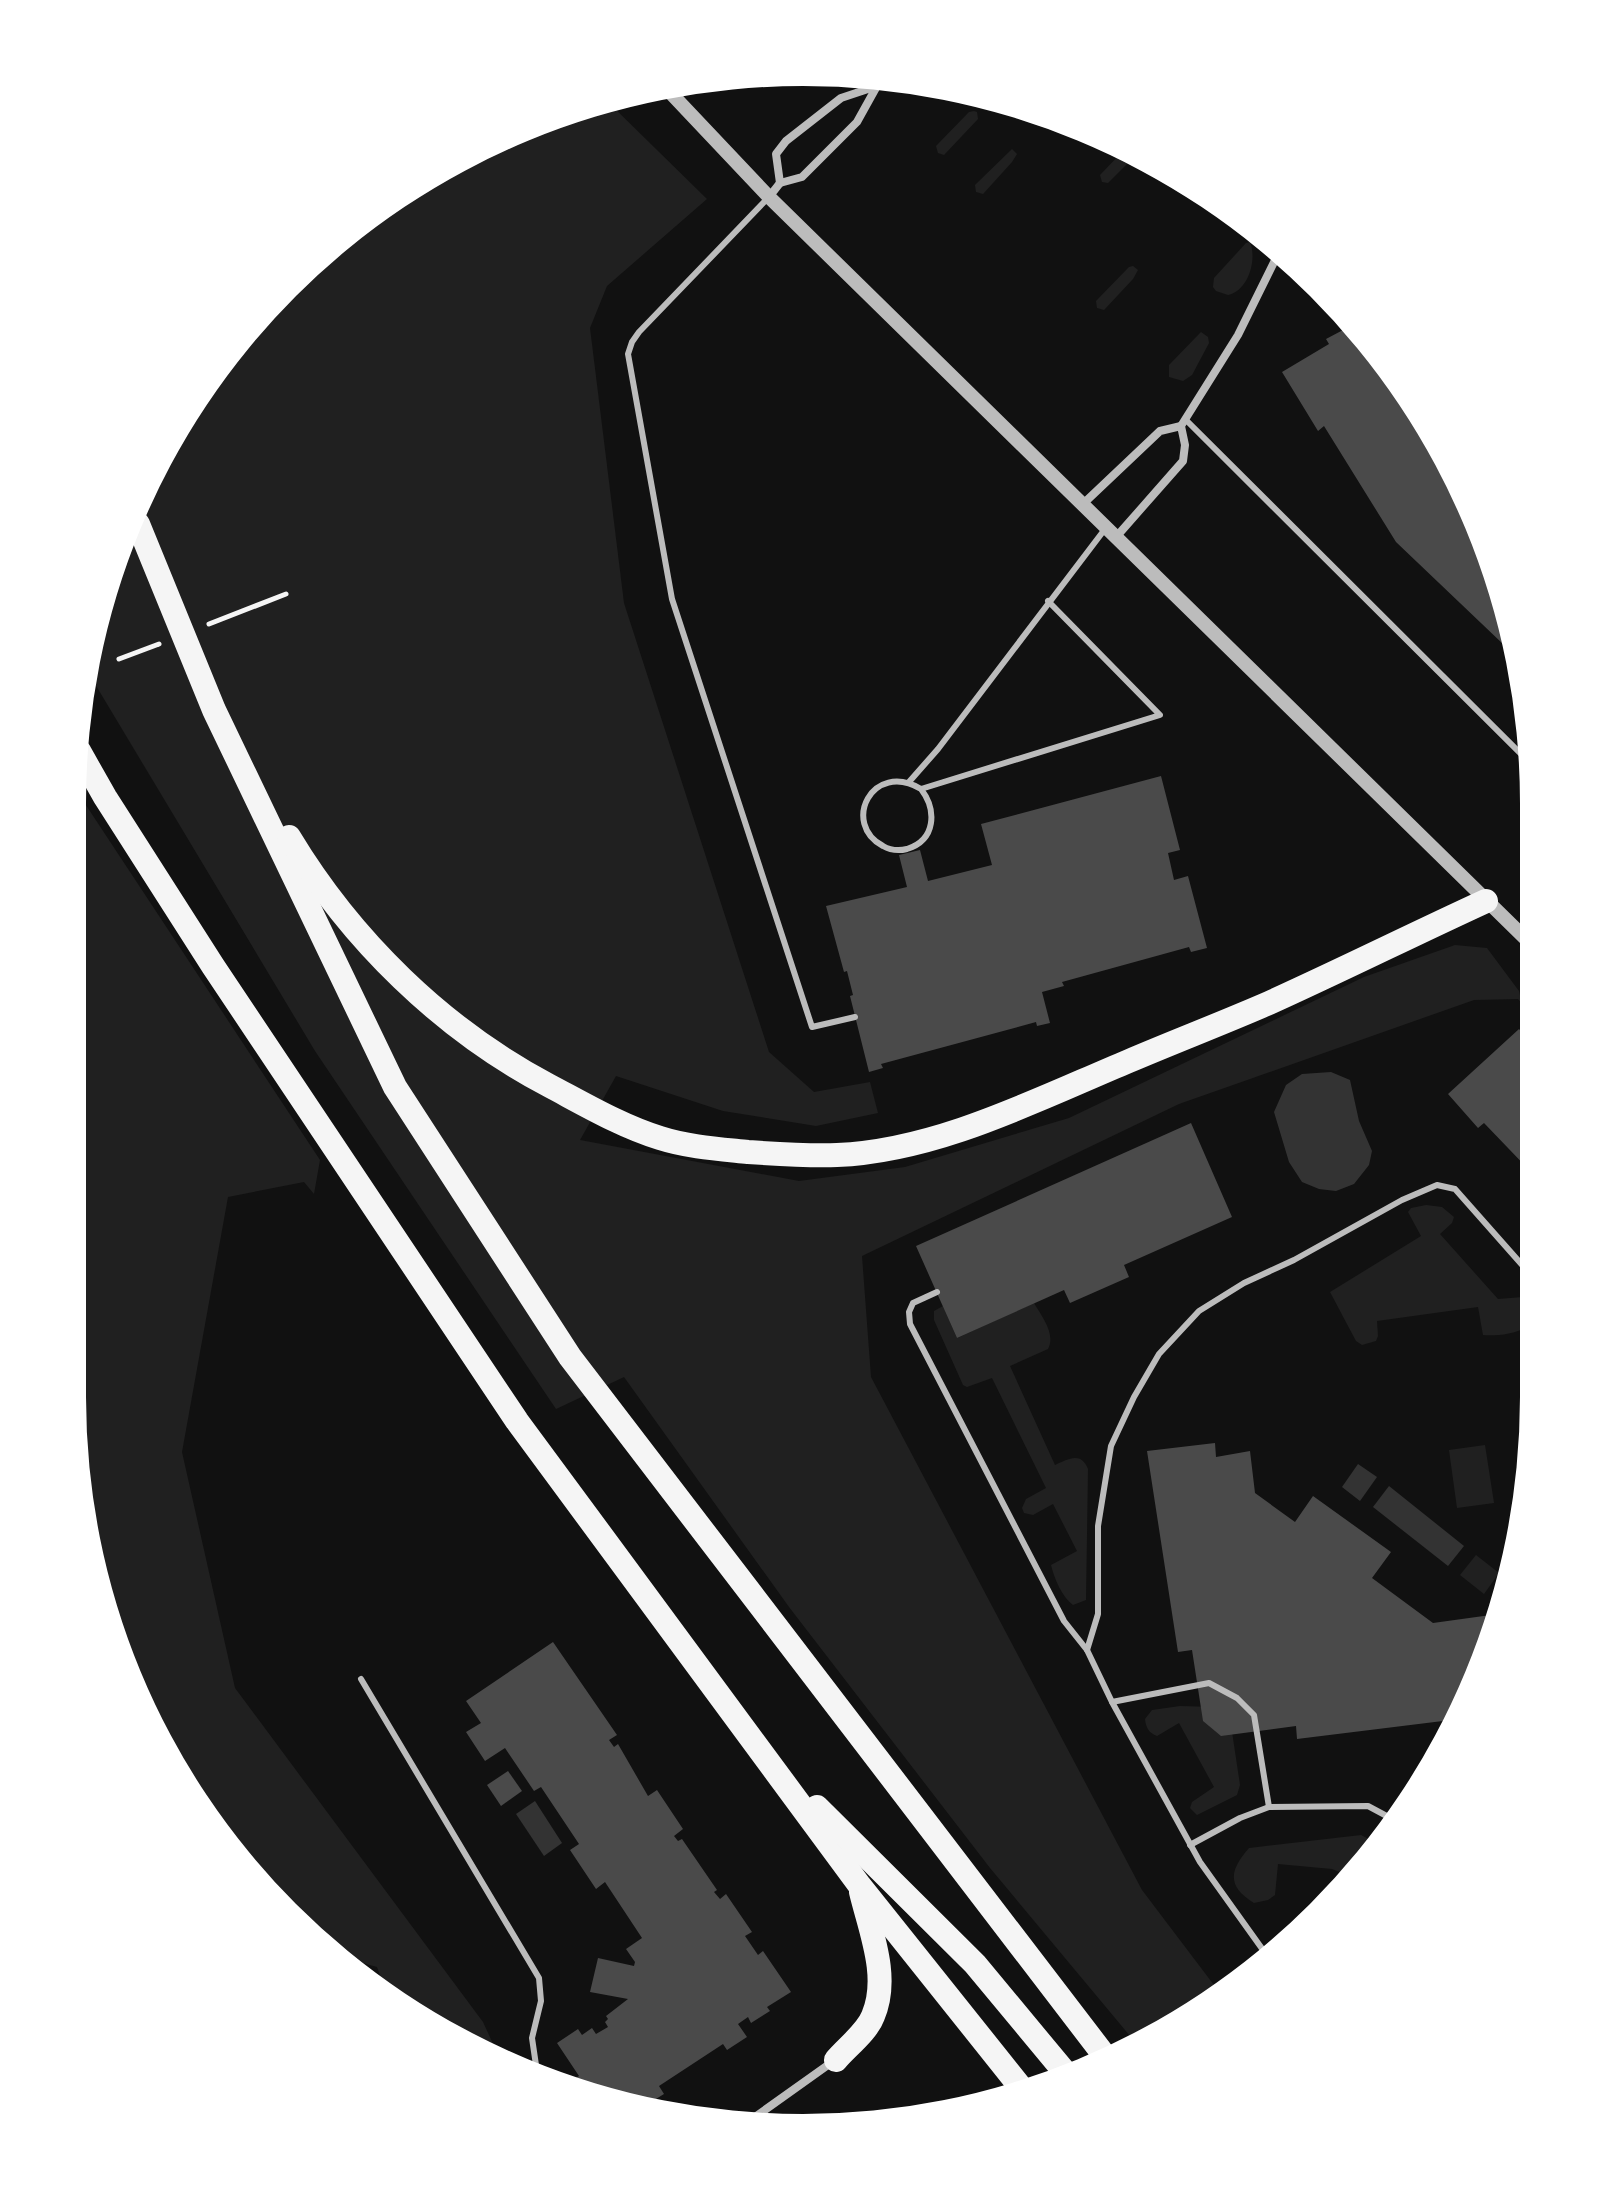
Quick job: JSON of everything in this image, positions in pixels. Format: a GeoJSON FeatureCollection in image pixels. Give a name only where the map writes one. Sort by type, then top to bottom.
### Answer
{"type":"FeatureCollection","features":[{"type":"Feature","properties":{"kind":"highway"},"geometry":{"type":"LineString","coordinates":[[141,530],[214,710],[395,1087],[570,1357],[1099,2049]]}},
{"type":"Feature","properties":{"kind":"highway"},"geometry":{"type":"LineString","coordinates":[[214,710],[304,861],[355,931],[408,984],[455,1025],[516,1068],[601,1113],[660,1138],[708,1148],[839,1155],[894,1147],[954,1132],[1019,1108],[1268,1003],[1486,901]]}},
{"type":"Feature","properties":{"kind":"highway"},"geometry":{"type":"LineString","coordinates":[[88,766],[213,966],[517,1421],[860,1886],[1015,2082]]}},
{"type":"Feature","properties":{"kind":"highway"},"geometry":{"type":"LineString","coordinates":[[764,1755],[975,1964],[1059,2066]]}},
{"type":"Feature","properties":{"kind":"highway"},"geometry":{"type":"LineString","coordinates":[[836,2060],[873,2018],[878,1992],[880,1969],[860,1886]]}},
{"type":"Feature","properties":{"kind":"street"},"geometry":{"type":"LineString","coordinates":[[780,183],[776,154],[786,141],[841,98],[867,89]]}},
{"type":"Feature","properties":{"kind":"street"},"geometry":{"type":"LineString","coordinates":[[769,197],[780,183],[802,177],[857,122],[875,90]]}},
{"type":"Feature","properties":{"kind":"street"},"geometry":{"type":"LineString","coordinates":[[673,98],[769,197],[1520,933]]}},
{"type":"Feature","properties":{"kind":"street"},"geometry":{"type":"LineString","coordinates":[[1112,531],[1183,461],[1183,423],[1238,335],[1274,263]]}},
{"type":"Feature","properties":{"kind":"street"},"geometry":{"type":"LineString","coordinates":[[1084,503],[1160,431],[1183,423]]}},
{"type":"Feature","properties":{"kind":"street"},"geometry":{"type":"LineString","coordinates":[[762,2112],[836,2060]]}},
{"type":"Feature","properties":{"kind":"lane"},"geometry":{"type":"LineString","coordinates":[[769,197],[639,332],[628,354],[672,599],[812,1027],[855,1017]]}},
{"type":"Feature","properties":{"kind":"lane"},"geometry":{"type":"LineString","coordinates":[[1183,423],[1518,751]]}},
{"type":"Feature","properties":{"kind":"lane"},"geometry":{"type":"LineString","coordinates":[[909,782],[938,749],[1048,601],[1112,531]]}},
{"type":"Feature","properties":{"kind":"lane"},"geometry":{"type":"LineString","coordinates":[[921,789],[1160,715],[1048,601]]}},
{"type":"Feature","properties":{"kind":"lane"},"geometry":{"type":"LineString","coordinates":[[897,780],[921,789],[932,810],[930,829],[919,843],[909,849],[886,849],[873,841],[866,830],[863,808],[872,792],[881,785],[897,780]]}},
{"type":"Feature","properties":{"kind":"lane"},"geometry":{"type":"LineString","coordinates":[[1087,1650],[1098,1614],[1098,1526],[1111,1446],[1159,1354],[1199,1311],[1244,1283],[1294,1260],[1402,1200],[1437,1185],[1455,1189],[1520,1263]]}},
{"type":"Feature","properties":{"kind":"lane"},"geometry":{"type":"LineString","coordinates":[[937,1292],[913,1303],[909,1312],[910,1324],[1064,1621],[1087,1650],[1190,1845],[1262,1948]]}},
{"type":"Feature","properties":{"kind":"lane"},"geometry":{"type":"LineString","coordinates":[[361,1679],[539,1978],[541,2001],[532,2038],[535,2061]]}},
{"type":"Feature","properties":{"kind":"lane"},"geometry":{"type":"LineString","coordinates":[[1112,1702],[1209,1683],[1237,1698],[1254,1715],[1269,1807]]}},
{"type":"Feature","properties":{"kind":"lane"},"geometry":{"type":"LineString","coordinates":[[1190,1845],[1240,1818],[1269,1807],[1368,1806],[1385,1815]]}},
{"type":"Feature","properties":{"kind":"shaded area"},"geometry":{"type":"Polygon","coordinates":[[[616,110],[707,199],[607,286],[590,328],[624,603],[769,1052],[814,1092],[870,1082],[878,1113],[816,1126],[723,1111],[616,1076],[580,1140],[799,1181],[905,1167],[1069,1118],[1364,977],[1455,945],[1487,948],[1519,991],[1520,1002],[1518,999],[1474,1000],[1179,1104],[862,1256],[871,1377],[1142,1890],[1213,1984],[1129,2035],[990,1868],[789,1607],[624,1377],[556,1409],[315,1051],[96,686],[110,617],[124,573],[160,486],[207,405],[264,330],[330,264],[367,234],[445,182],[529,141],[616,110]]]}},
{"type":"Feature","properties":{"kind":"shaded area"},"geometry":{"type":"Polygon","coordinates":[[[974,111],[978,119],[944,155],[938,153],[936,146],[969,112],[974,111]]]}},
{"type":"Feature","properties":{"kind":"shaded area"},"geometry":{"type":"Polygon","coordinates":[[[1012,149],[1017,154],[1012,162],[983,194],[976,192],[975,185],[1012,149]]]}},
{"type":"Feature","properties":{"kind":"shaded area"},"geometry":{"type":"Polygon","coordinates":[[[1116,158],[1127,164],[1108,183],[1102,182],[1100,175],[1116,158]]]}},
{"type":"Feature","properties":{"kind":"shaded area"},"geometry":{"type":"Polygon","coordinates":[[[1246,243],[1250,243],[1252,249],[1252,265],[1246,281],[1228,295],[1216,291],[1214,278],[1246,243]]]}},
{"type":"Feature","properties":{"kind":"shaded area"},"geometry":{"type":"Polygon","coordinates":[[[1133,266],[1138,270],[1133,279],[1104,310],[1097,308],[1096,301],[1133,266]]]}},
{"type":"Feature","properties":{"kind":"shaded area"},"geometry":{"type":"Polygon","coordinates":[[[1201,332],[1208,337],[1209,343],[1192,375],[1183,381],[1169,377],[1169,365],[1201,332]]]}},
{"type":"Feature","properties":{"kind":"shaded area"},"geometry":{"type":"Polygon","coordinates":[[[86,805],[320,1160],[314,1194],[304,1182],[228,1197],[182,1452],[235,1688],[483,2022],[493,2043],[444,2018],[405,1993],[380,1975],[377,1967],[364,1963],[296,1904],[264,1870],[207,1795],[160,1714],[124,1627],[110,1583],[92,1491],[86,1397],[86,805]]]}},
{"type":"Feature","properties":{"kind":"shaded area"},"geometry":{"type":"Polygon","coordinates":[[[1331,1072],[1350,1080],[1359,1121],[1372,1151],[1369,1165],[1354,1184],[1336,1191],[1319,1189],[1302,1182],[1289,1162],[1274,1112],[1286,1085],[1302,1074],[1331,1072]]]}},
{"type":"Feature","properties":{"kind":"shaded area"},"geometry":{"type":"Polygon","coordinates":[[[1426,1205],[1442,1207],[1454,1217],[1440,1234],[1498,1299],[1520,1297],[1520,1330],[1502,1335],[1483,1335],[1478,1307],[1377,1321],[1376,1341],[1362,1345],[1356,1341],[1330,1292],[1421,1236],[1408,1212],[1411,1208],[1426,1205]]]}},
{"type":"Feature","properties":{"kind":"shaded area"},"geometry":{"type":"Polygon","coordinates":[[[1034,1303],[1049,1332],[1048,1349],[1010,1366],[1055,1465],[1078,1458],[1088,1469],[1086,1600],[1073,1605],[1059,1587],[1051,1565],[1077,1551],[1053,1504],[1033,1515],[1024,1513],[1022,1508],[1026,1499],[1046,1488],[992,1378],[967,1387],[963,1385],[934,1320],[934,1311],[943,1306],[957,1338],[1034,1303]]]}},
{"type":"Feature","properties":{"kind":"shaded area"},"geometry":{"type":"Polygon","coordinates":[[[1485,1445],[1494,1503],[1457,1508],[1449,1450],[1485,1445]]]}},
{"type":"Feature","properties":{"kind":"shaded area"},"geometry":{"type":"Polygon","coordinates":[[[1358,1464],[1377,1477],[1360,1501],[1342,1487],[1358,1464]]]}},
{"type":"Feature","properties":{"kind":"shaded area"},"geometry":{"type":"Polygon","coordinates":[[[1389,1486],[1464,1546],[1448,1566],[1373,1507],[1389,1486]]]}},
{"type":"Feature","properties":{"kind":"shaded area"},"geometry":{"type":"Polygon","coordinates":[[[1476,1555],[1498,1572],[1484,1594],[1460,1575],[1476,1555]]]}},
{"type":"Feature","properties":{"kind":"shaded area"},"geometry":{"type":"Polygon","coordinates":[[[1180,1706],[1214,1707],[1231,1725],[1240,1785],[1237,1795],[1197,1815],[1190,1808],[1192,1802],[1214,1787],[1179,1723],[1157,1736],[1150,1732],[1145,1722],[1152,1710],[1180,1706]]]}},
{"type":"Feature","properties":{"kind":"shaded area"},"geometry":{"type":"Polygon","coordinates":[[[535,1801],[562,1843],[544,1856],[516,1814],[535,1801]]]}},
{"type":"Feature","properties":{"kind":"shaded area"},"geometry":{"type":"Polygon","coordinates":[[[1361,1835],[1368,1838],[1340,1872],[1278,1864],[1275,1895],[1254,1903],[1239,1890],[1234,1878],[1238,1864],[1249,1848],[1361,1835]]]}},
{"type":"Feature","properties":{"kind":"building"},"geometry":{"type":"Polygon","coordinates":[[[1342,330],[1372,367],[1424,445],[1465,529],[1482,573],[1502,643],[1396,542],[1324,426],[1318,431],[1282,372],[1329,344],[1326,339],[1342,330]]]}},
{"type":"Feature","properties":{"kind":"building"},"geometry":{"type":"Polygon","coordinates":[[[1161,776],[1180,850],[1168,853],[1174,880],[1188,876],[1207,948],[1191,952],[1189,947],[1062,982],[1064,986],[1042,992],[1050,1023],[1037,1026],[1036,1022],[881,1064],[883,1068],[869,1072],[847,971],[844,972],[826,906],[907,887],[899,855],[920,850],[928,881],[992,865],[981,824],[1161,776]]]}},
{"type":"Feature","properties":{"kind":"building"},"geometry":{"type":"Polygon","coordinates":[[[1519,1029],[1520,1161],[1484,1123],[1478,1128],[1448,1094],[1519,1029]]]}},
{"type":"Feature","properties":{"kind":"building"},"geometry":{"type":"Polygon","coordinates":[[[1191,1123],[1232,1217],[1124,1265],[1129,1277],[1070,1303],[1064,1290],[957,1338],[916,1246],[1191,1123]]]}},
{"type":"Feature","properties":{"kind":"building"},"geometry":{"type":"Polygon","coordinates":[[[1215,1443],[1216,1457],[1250,1451],[1255,1493],[1295,1522],[1313,1496],[1391,1552],[1372,1578],[1433,1623],[1486,1616],[1442,1721],[1297,1739],[1296,1726],[1221,1736],[1203,1721],[1192,1650],[1178,1652],[1147,1451],[1215,1443]]]}},
{"type":"Feature","properties":{"kind":"building"},"geometry":{"type":"Polygon","coordinates":[[[553,1642],[617,1735],[609,1740],[614,1747],[618,1744],[648,1796],[657,1790],[683,1829],[674,1836],[678,1841],[682,1839],[720,1899],[726,1894],[752,1932],[745,1936],[758,1955],[763,1951],[791,1992],[767,2007],[770,2011],[751,2023],[748,2017],[738,2024],[747,2037],[727,2050],[723,2044],[659,2086],[664,2094],[657,2099],[577,2077],[557,2043],[578,2029],[582,2035],[592,2028],[596,2034],[608,2027],[606,2016],[628,1999],[590,1992],[598,1958],[634,1966],[635,1962],[626,1949],[642,1938],[605,1882],[596,1889],[570,1850],[579,1844],[541,1787],[534,1791],[505,1748],[485,1761],[466,1732],[481,1723],[466,1701],[553,1642]]]}},
{"type":"Feature","properties":{"kind":"building"},"geometry":{"type":"Polygon","coordinates":[[[508,1771],[522,1791],[501,1806],[487,1785],[508,1771]]]}}]}
